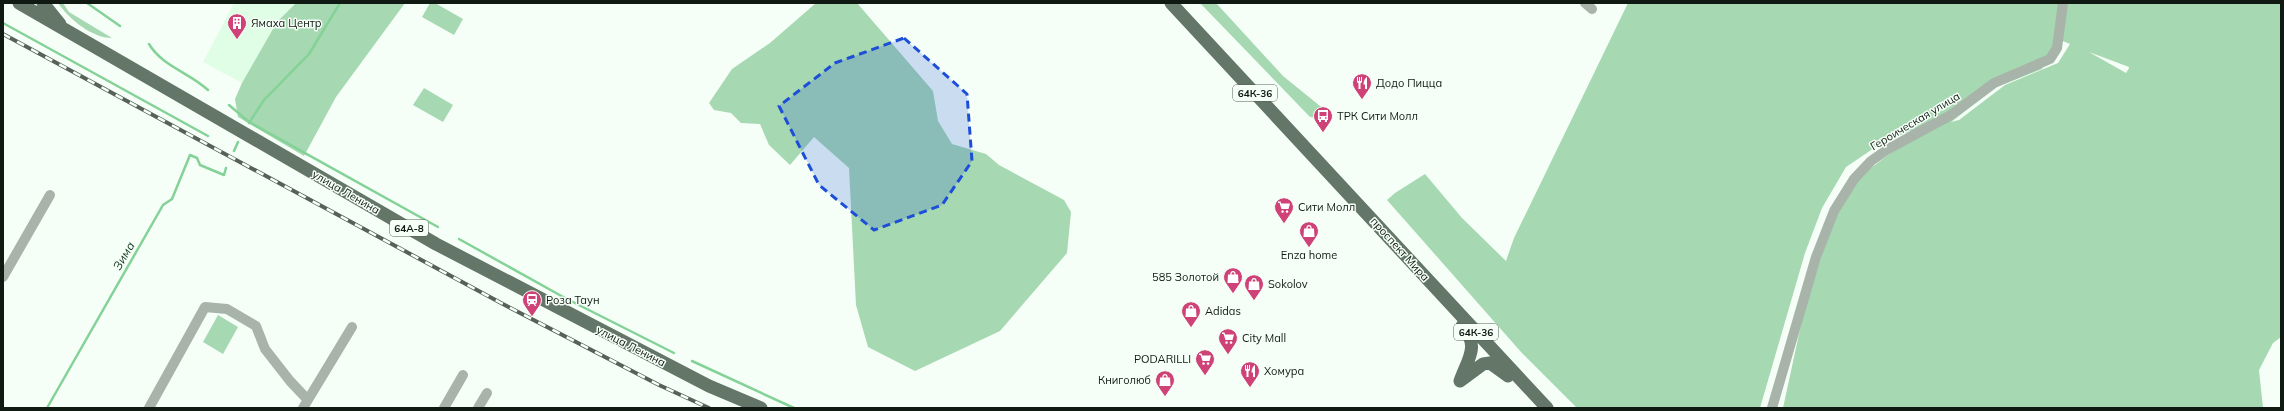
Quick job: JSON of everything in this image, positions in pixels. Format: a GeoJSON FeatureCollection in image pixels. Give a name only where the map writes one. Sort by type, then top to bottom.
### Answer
{"type":"FeatureCollection","features":[{"type":"Feature","properties":{"kind":"main road","name":"улица Ленина"},"geometry":{"type":"LineString","coordinates":[[19,3],[66,31],[124,62],[436,244],[702,382],[760,408]]}},
{"type":"Feature","properties":{"kind":"main road","name":"улица Ленина"},"geometry":{"type":"LineString","coordinates":[[43,3],[66,31]]}},
{"type":"Feature","properties":{"kind":"main road","name":"проспект Мира"},"geometry":{"type":"LineString","coordinates":[[1171,3],[1547,408]]}},
{"type":"Feature","properties":{"kind":"main road"},"geometry":{"type":"LineString","coordinates":[[1438,290],[1452,315],[1466,330],[1473,345],[1472,353],[1458,383]]}},
{"type":"Feature","properties":{"kind":"main road"},"geometry":{"type":"LineString","coordinates":[[1458,383],[1487,344]]}},
{"type":"Feature","properties":{"kind":"main road"},"geometry":{"type":"LineString","coordinates":[[1458,383],[1483,364],[1490,363],[1502,370],[1519,387],[1537,398]]}},
{"type":"Feature","properties":{"kind":"street","name":"Героическая улица"},"geometry":{"type":"LineString","coordinates":[[1772,408],[1816,257],[1834,211],[1854,179],[1871,161],[1882,153],[1951,115],[1994,83],[2050,59],[2057,48],[2063,3]]}},
{"type":"Feature","properties":{"kind":"street"},"geometry":{"type":"LineString","coordinates":[[3,277],[50,194]]}},
{"type":"Feature","properties":{"kind":"street"},"geometry":{"type":"LineString","coordinates":[[149,408],[205,307],[228,309],[256,326],[265,349],[290,381],[305,404],[352,327]]}},
{"type":"Feature","properties":{"kind":"street"},"geometry":{"type":"LineString","coordinates":[[444,408],[463,375]]}},
{"type":"Feature","properties":{"kind":"street"},"geometry":{"type":"LineString","coordinates":[[478,408],[487,393]]}},
{"type":"Feature","properties":{"kind":"highlighted area"},"geometry":{"type":"Polygon","coordinates":[[[904,38],[967,94],[972,161],[942,205],[874,230],[819,185],[779,106],[835,63],[904,38]]]}},
{"type":"Feature","properties":{"kind":"shaded area"},"geometry":{"type":"Polygon","coordinates":[[[58,3],[63,3],[69,12],[112,38],[97,35],[89,31],[68,15],[58,3]]]}},
{"type":"Feature","properties":{"kind":"shaded area","name":"Ямаха Центр"},"geometry":{"type":"Polygon","coordinates":[[[234,3],[296,3],[277,22],[242,83],[203,62],[234,3]]]}},
{"type":"Feature","properties":{"kind":"shaded area"},"geometry":{"type":"Polygon","coordinates":[[[296,3],[405,3],[336,97],[304,156],[238,117],[235,99],[242,83],[277,22],[296,3]]]}},
{"type":"Feature","properties":{"kind":"shaded area"},"geometry":{"type":"Polygon","coordinates":[[[430,3],[435,3],[463,19],[454,35],[422,17],[430,3]]]}},
{"type":"Feature","properties":{"kind":"shaded area"},"geometry":{"type":"Polygon","coordinates":[[[816,3],[857,3],[933,91],[938,121],[952,144],[986,154],[999,165],[1064,200],[1071,212],[1067,253],[1000,331],[915,371],[868,347],[856,305],[849,168],[814,137],[790,165],[769,145],[760,124],[741,123],[731,113],[714,110],[709,103],[732,69],[770,43],[816,3]]]}},
{"type":"Feature","properties":{"kind":"shaded area"},"geometry":{"type":"Polygon","coordinates":[[[1200,3],[1216,3],[1283,76],[1325,110],[1321,118],[1310,117],[1200,3]]]}},
{"type":"Feature","properties":{"kind":"shaded area"},"geometry":{"type":"Polygon","coordinates":[[[1628,3],[2281,3],[2281,337],[2273,343],[2259,370],[2263,408],[1783,408],[1804,311],[1829,232],[1854,181],[1922,129],[1911,131],[1883,142],[1846,167],[1822,208],[1805,253],[1760,408],[1577,408],[1521,352],[1387,200],[1395,193],[1425,174],[1462,218],[1506,261],[1514,238],[1628,3]],[[2060,40],[2042,69],[1997,87],[1951,122],[1959,120],[2005,85],[2058,63],[2070,44],[2060,40]],[[2089,52],[2126,73],[2129,68],[2129,67],[2089,52]]]}},
{"type":"Feature","properties":{"kind":"shaded area"},"geometry":{"type":"Polygon","coordinates":[[[424,88],[453,105],[443,122],[413,105],[424,88]]]}},
{"type":"Feature","properties":{"kind":"shaded area"},"geometry":{"type":"Polygon","coordinates":[[[218,315],[238,327],[223,354],[203,342],[218,315]]]}},
{"type":"Feature","properties":{"kind":"waterway"},"geometry":{"type":"LineString","coordinates":[[87,3],[120,26]]}},
{"type":"Feature","properties":{"kind":"waterway","name":"Зима"},"geometry":{"type":"LineString","coordinates":[[249,123],[264,100],[309,54],[340,3]]}},
{"type":"Feature","properties":{"kind":"waterway"},"geometry":{"type":"LineString","coordinates":[[3,23],[208,136]]}},
{"type":"Feature","properties":{"kind":"waterway"},"geometry":{"type":"LineString","coordinates":[[149,44],[161,58],[208,90]]}},
{"type":"Feature","properties":{"kind":"waterway"},"geometry":{"type":"LineString","coordinates":[[229,105],[249,122],[438,227]]}},
{"type":"Feature","properties":{"kind":"waterway","name":"Зима"},"geometry":{"type":"LineString","coordinates":[[234,151],[238,142]]}},
{"type":"Feature","properties":{"kind":"waterway","name":"Зима"},"geometry":{"type":"LineString","coordinates":[[47,408],[163,205],[172,199],[190,155],[197,158],[200,165],[224,175],[226,168]]}},
{"type":"Feature","properties":{"kind":"waterway"},"geometry":{"type":"LineString","coordinates":[[459,239],[565,298],[674,353]]}},
{"type":"Feature","properties":{"kind":"waterway"},"geometry":{"type":"LineString","coordinates":[[692,361],[794,408]]}},
{"type":"Feature","properties":{"kind":"railway"},"geometry":{"type":"LineString","coordinates":[[3,34],[501,303],[659,385],[709,408]]}},
{"type":"Feature","properties":{"kind":"place","name":"Ямаха Центр"},"geometry":{"type":"Point","coordinates":[237,40]}},
{"type":"Feature","properties":{"kind":"place","name":"Додо Пицца"},"geometry":{"type":"Point","coordinates":[1362,100]}},
{"type":"Feature","properties":{"kind":"place","name":"ТРК Сити Молл"},"geometry":{"type":"Point","coordinates":[1323,133]}},
{"type":"Feature","properties":{"kind":"place","name":"Сити Молл"},"geometry":{"type":"Point","coordinates":[1284,224]}},
{"type":"Feature","properties":{"kind":"place","name":"Enza home"},"geometry":{"type":"Point","coordinates":[1309,248]}},
{"type":"Feature","properties":{"kind":"place","name":"585 Золотой"},"geometry":{"type":"Point","coordinates":[1233,294]}},
{"type":"Feature","properties":{"kind":"place","name":"Sokolov"},"geometry":{"type":"Point","coordinates":[1254,301]}},
{"type":"Feature","properties":{"kind":"place","name":"Роза Таун"},"geometry":{"type":"Point","coordinates":[532,317]}},
{"type":"Feature","properties":{"kind":"place","name":"Adidas"},"geometry":{"type":"Point","coordinates":[1191,328]}},
{"type":"Feature","properties":{"kind":"place","name":"City Mall"},"geometry":{"type":"Point","coordinates":[1228,355]}},
{"type":"Feature","properties":{"kind":"place","name":"PODARILLI"},"geometry":{"type":"Point","coordinates":[1205,376]}},
{"type":"Feature","properties":{"kind":"place","name":"Хомура"},"geometry":{"type":"Point","coordinates":[1250,388]}},
{"type":"Feature","properties":{"kind":"place","name":"Книголюб"},"geometry":{"type":"Point","coordinates":[1165,397]}}]}
